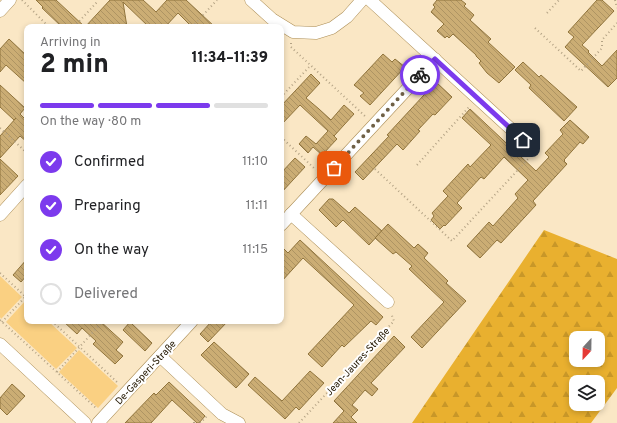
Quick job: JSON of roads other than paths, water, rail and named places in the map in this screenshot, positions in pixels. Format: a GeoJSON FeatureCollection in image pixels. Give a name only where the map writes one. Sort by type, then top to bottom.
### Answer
{"type":"FeatureCollection","features":[{"type":"Feature","properties":{"kind":"street"},"geometry":{"type":"LineString","coordinates":[[0,11],[10,0]]}},
{"type":"Feature","properties":{"kind":"street"},"geometry":{"type":"LineString","coordinates":[[251,0],[268,23]]}},
{"type":"Feature","properties":{"kind":"street"},"geometry":{"type":"LineString","coordinates":[[284,29],[294,32],[316,33],[332,28],[347,17],[362,0]]}},
{"type":"Feature","properties":{"kind":"street"},"geometry":{"type":"LineString","coordinates":[[370,0],[523,140]]}},
{"type":"Feature","properties":{"kind":"street"},"geometry":{"type":"LineString","coordinates":[[284,222],[435,59]]}},
{"type":"Feature","properties":{"kind":"street"},"geometry":{"type":"LineString","coordinates":[[0,215],[24,188]]}},
{"type":"Feature","properties":{"kind":"street"},"geometry":{"type":"LineString","coordinates":[[291,214],[388,302]]}},
{"type":"Feature","properties":{"kind":"street","name":"De-Gasperi-Straße"},"geometry":{"type":"LineString","coordinates":[[101,419],[189,324]]}},
{"type":"Feature","properties":{"kind":"street"},"geometry":{"type":"LineString","coordinates":[[0,344],[85,423]]}},
{"type":"Feature","properties":{"kind":"street"},"geometry":{"type":"LineString","coordinates":[[160,356],[222,414],[239,423]]}}]}
